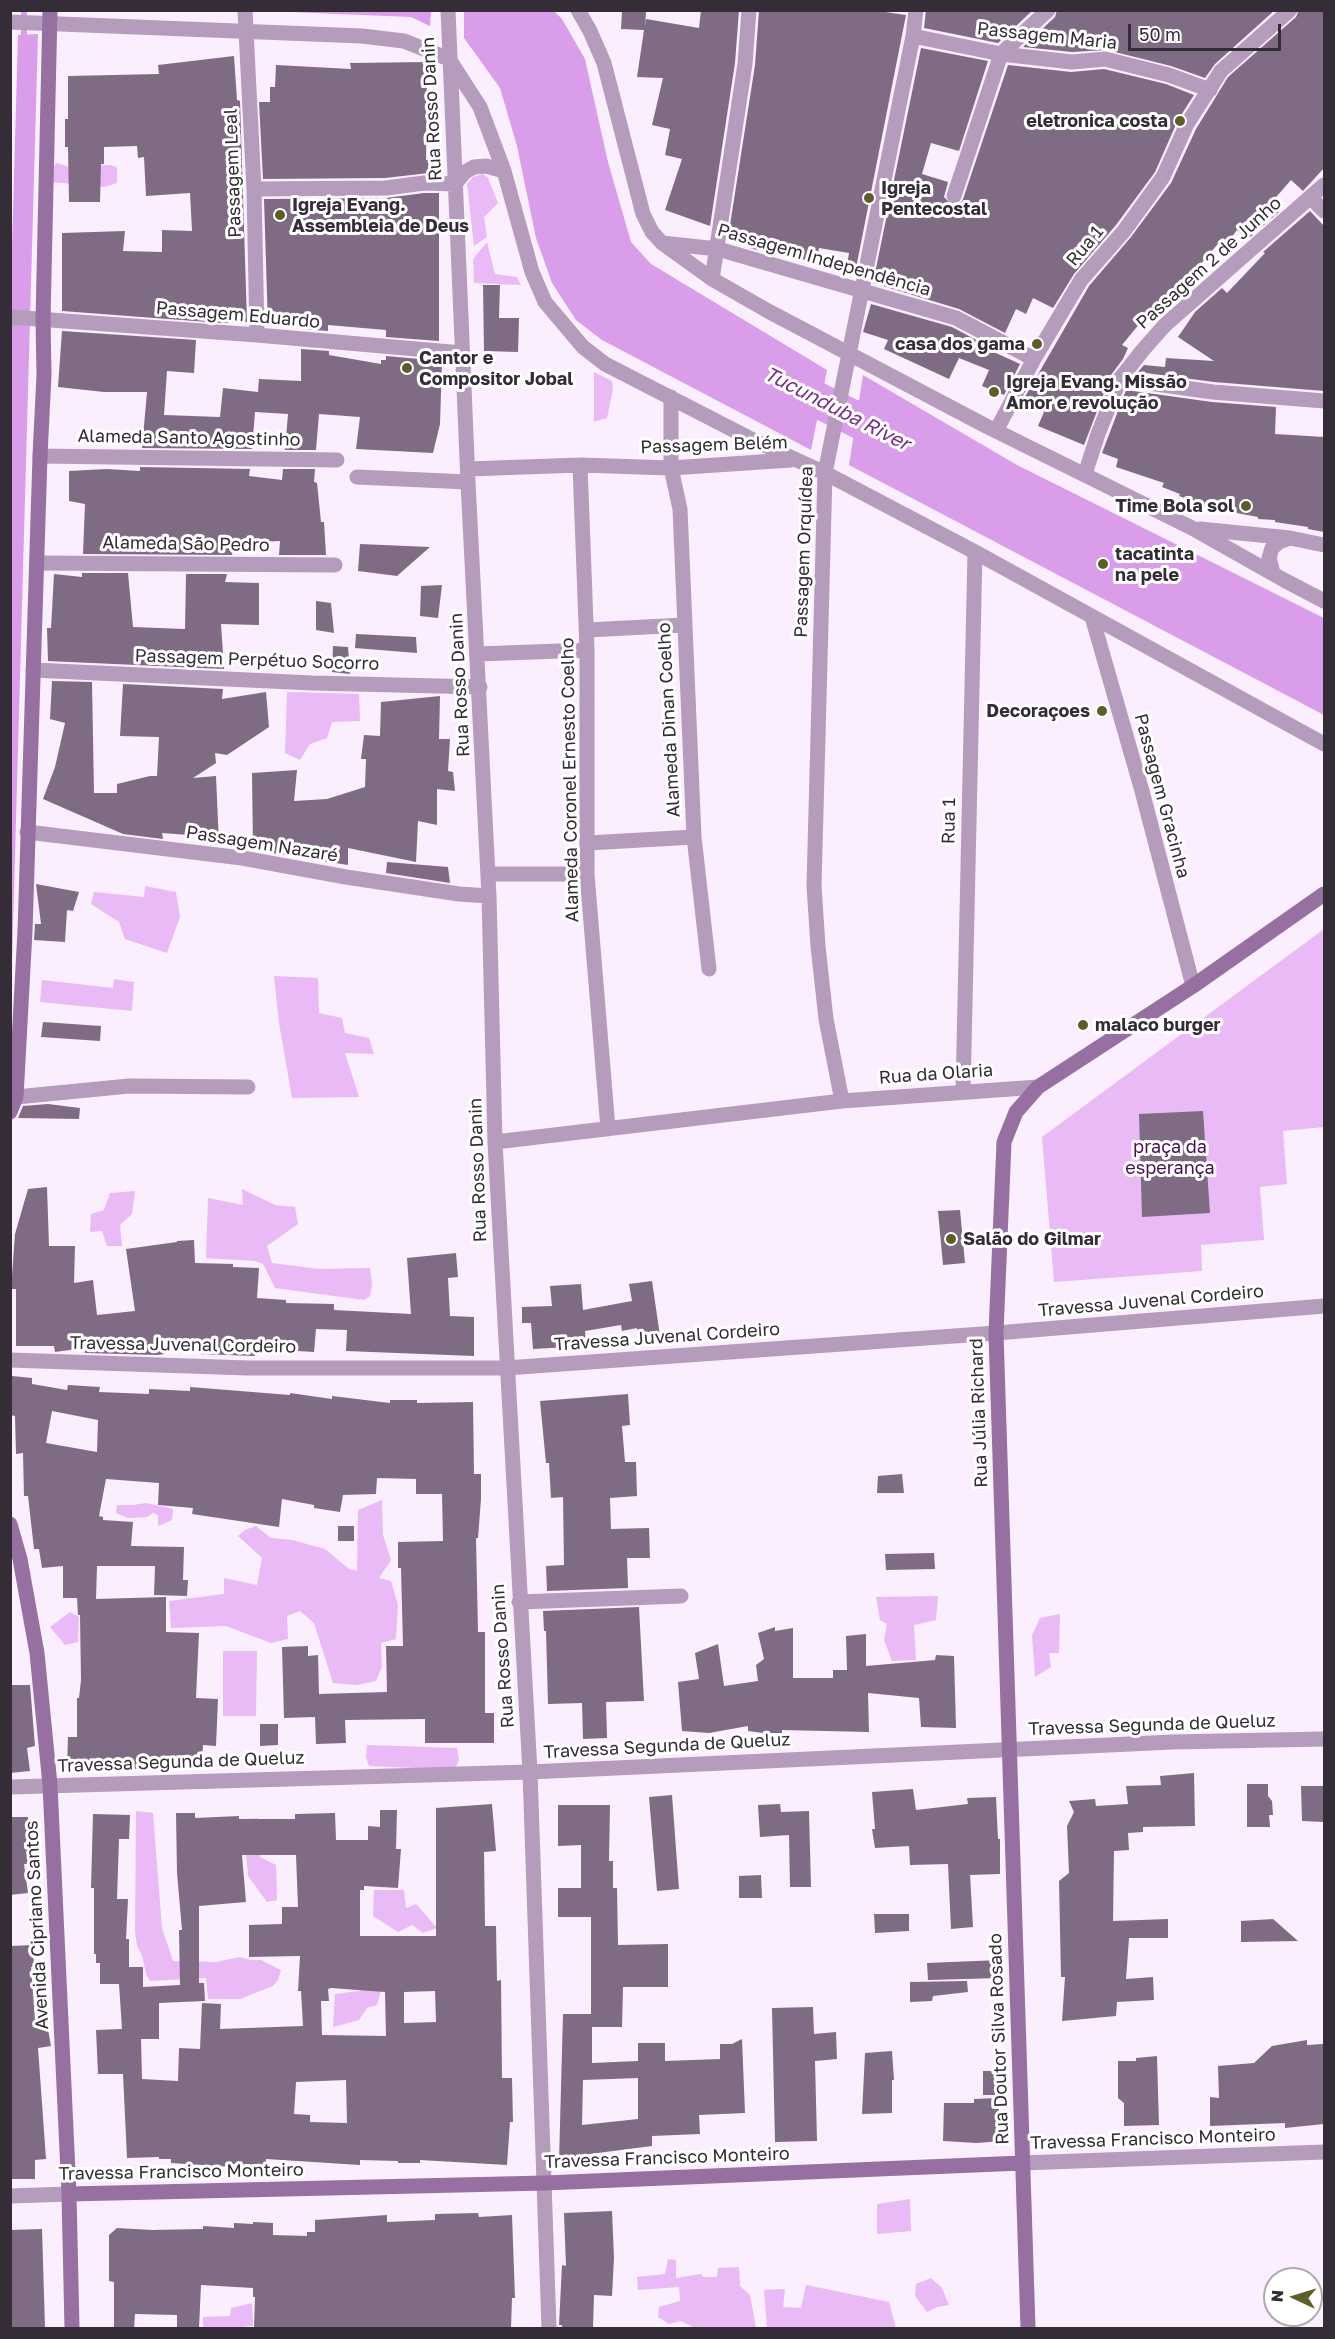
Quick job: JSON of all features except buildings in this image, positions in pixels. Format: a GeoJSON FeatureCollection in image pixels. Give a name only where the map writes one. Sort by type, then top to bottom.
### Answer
{"type":"FeatureCollection","features":[{"type":"Feature","properties":{"kind":"street","name":"Passagem Leal"},"geometry":{"type":"LineString","coordinates":[[245,10],[248,32],[254,189],[257,335]]}},
{"type":"Feature","properties":{"kind":"street"},"geometry":{"type":"LineString","coordinates":[[578,10],[604,63],[643,214],[652,232],[662,243],[712,279],[847,358],[1192,528],[1324,601]]}},
{"type":"Feature","properties":{"kind":"street"},"geometry":{"type":"LineString","coordinates":[[712,279],[745,64],[749,10]]}},
{"type":"Feature","properties":{"kind":"street","name":"Passagem Orquídea"},"geometry":{"type":"LineString","coordinates":[[842,1101],[822,988],[814,886],[825,470],[913,36],[916,10]]}},
{"type":"Feature","properties":{"kind":"street"},"geometry":{"type":"LineString","coordinates":[[954,196],[1001,54],[1048,10]]}},
{"type":"Feature","properties":{"kind":"street","name":"Rua 1"},"geometry":{"type":"LineString","coordinates":[[996,431],[1034,359],[1081,280],[1124,231],[1162,177],[1187,124],[1221,71],[1290,10]]}},
{"type":"Feature","properties":{"kind":"street","name":"Rua Rosso Danin"},"geometry":{"type":"LineString","coordinates":[[448,12],[462,353],[489,896],[495,1142],[530,1772],[549,2328]]}},
{"type":"Feature","properties":{"kind":"street"},"geometry":{"type":"LineString","coordinates":[[10,1112],[16,1097],[23,967],[38,563],[39,456],[44,375],[47,19]]}},
{"type":"Feature","properties":{"kind":"street"},"geometry":{"type":"LineString","coordinates":[[10,22],[47,19],[248,32],[373,37],[404,41],[449,59],[480,107],[504,171],[532,272],[545,302],[583,347],[605,364],[794,460]]}},
{"type":"Feature","properties":{"kind":"street","name":"Passagem Maria"},"geometry":{"type":"LineString","coordinates":[[913,36],[1001,54],[1072,62],[1105,59],[1169,75],[1210,90]]}},
{"type":"Feature","properties":{"kind":"street"},"geometry":{"type":"LineString","coordinates":[[254,189],[386,188],[424,183],[455,184],[465,172],[474,167],[486,166],[504,171]]}},
{"type":"Feature","properties":{"kind":"street","name":"Passagem 2 de Junho"},"geometry":{"type":"LineString","coordinates":[[1085,474],[1120,379],[1165,325],[1324,185]]}},
{"type":"Feature","properties":{"kind":"street"},"geometry":{"type":"LineString","coordinates":[[1311,198],[1324,211]]}},
{"type":"Feature","properties":{"kind":"street","name":"Passagem Independência"},"geometry":{"type":"LineString","coordinates":[[662,243],[718,249],[956,318],[1034,359]]}},
{"type":"Feature","properties":{"kind":"street","name":"Passagem Eduardo"},"geometry":{"type":"LineString","coordinates":[[10,317],[462,353]]}},
{"type":"Feature","properties":{"kind":"street"},"geometry":{"type":"LineString","coordinates":[[1120,379],[1213,392],[1324,401]]}},
{"type":"Feature","properties":{"kind":"street","name":"Alameda Dinan Coelho"},"geometry":{"type":"LineString","coordinates":[[671,397],[671,468],[680,509],[694,837],[710,969]]}},
{"type":"Feature","properties":{"kind":"street","name":"Alameda Santo Agostinho"},"geometry":{"type":"LineString","coordinates":[[39,456],[337,460]]}},
{"type":"Feature","properties":{"kind":"street","name":"Passagem Belém"},"geometry":{"type":"LineString","coordinates":[[357,477],[468,476],[580,465],[671,468],[794,460],[825,470],[1324,744]]}},
{"type":"Feature","properties":{"kind":"street","name":"Alameda Coronel Ernesto Coelho"},"geometry":{"type":"LineString","coordinates":[[580,465],[587,630],[587,874],[608,1130]]}},
{"type":"Feature","properties":{"kind":"street"},"geometry":{"type":"LineString","coordinates":[[1192,528],[1290,538],[1324,545]]}},
{"type":"Feature","properties":{"kind":"street"},"geometry":{"type":"LineString","coordinates":[[1273,573],[1269,558],[1272,548],[1279,542],[1290,538]]}},
{"type":"Feature","properties":{"kind":"street","name":"Rua 1"},"geometry":{"type":"LineString","coordinates":[[963,1092],[975,552]]}},
{"type":"Feature","properties":{"kind":"street","name":"Alameda São Pedro"},"geometry":{"type":"LineString","coordinates":[[38,563],[334,565]]}},
{"type":"Feature","properties":{"kind":"street","name":"Passagem Gracinha"},"geometry":{"type":"LineString","coordinates":[[1092,617],[1142,791],[1193,986]]}},
{"type":"Feature","properties":{"kind":"street"},"geometry":{"type":"LineString","coordinates":[[587,630],[684,625]]}},
{"type":"Feature","properties":{"kind":"street"},"geometry":{"type":"LineString","coordinates":[[478,654],[587,650]]}},
{"type":"Feature","properties":{"kind":"street","name":"Passagem Perpétuo Socorro"},"geometry":{"type":"LineString","coordinates":[[33,670],[313,683],[480,687]]}},
{"type":"Feature","properties":{"kind":"street","name":"Passagem Nazaré"},"geometry":{"type":"LineString","coordinates":[[27,832],[242,858],[357,878],[489,896]]}},
{"type":"Feature","properties":{"kind":"street"},"geometry":{"type":"LineString","coordinates":[[588,843],[694,837]]}},
{"type":"Feature","properties":{"kind":"street"},"geometry":{"type":"LineString","coordinates":[[488,874],[587,874]]}},
{"type":"Feature","properties":{"kind":"street","name":"Rua da Olaria"},"geometry":{"type":"LineString","coordinates":[[495,1142],[842,1101],[1038,1087],[1193,986],[1324,894]]}},
{"type":"Feature","properties":{"kind":"street"},"geometry":{"type":"LineString","coordinates":[[16,1097],[129,1086],[248,1087]]}},
{"type":"Feature","properties":{"kind":"street","name":"Rua Júlia Richard"},"geometry":{"type":"LineString","coordinates":[[1011,1749],[996,1333],[1001,1178],[1005,1142],[1016,1112],[1038,1087]]}},
{"type":"Feature","properties":{"kind":"street","name":"Travessa Juvenal Cordeiro"},"geometry":{"type":"LineString","coordinates":[[10,1360],[248,1368],[506,1368],[996,1333],[1324,1306]]}},
{"type":"Feature","properties":{"kind":"street","name":"Avenida Cipriano Santos"},"geometry":{"type":"LineString","coordinates":[[10,1524],[20,1559],[37,1653],[50,1785],[69,2194],[72,2328]]}},
{"type":"Feature","properties":{"kind":"street"},"geometry":{"type":"LineString","coordinates":[[519,1602],[681,1596]]}},
{"type":"Feature","properties":{"kind":"street","name":"Travessa Segunda de Queluz"},"geometry":{"type":"LineString","coordinates":[[10,1787],[530,1772],[1173,1742],[1324,1739]]}},
{"type":"Feature","properties":{"kind":"street","name":"Rua Doutor Silva Rosado"},"geometry":{"type":"LineString","coordinates":[[1011,1749],[1028,2328]]}},
{"type":"Feature","properties":{"kind":"street","name":"Travessa Francisco Monteiro"},"geometry":{"type":"LineString","coordinates":[[10,2196],[545,2183],[1324,2152]]}},
{"type":"Feature","properties":{"kind":"green space"},"geometry":{"type":"Polygon","coordinates":[[[56,163],[70,167],[110,165],[117,167],[117,183],[104,187],[52,182],[52,171],[56,163]]]}},
{"type":"Feature","properties":{"kind":"green space"},"geometry":{"type":"Polygon","coordinates":[[[483,174],[488,178],[498,203],[484,217],[487,237],[474,246],[467,184],[473,177],[483,174]]]}},
{"type":"Feature","properties":{"kind":"green space"},"geometry":{"type":"Polygon","coordinates":[[[487,242],[495,274],[517,277],[521,285],[474,283],[473,259],[487,242]]]}},
{"type":"Feature","properties":{"kind":"green space"},"geometry":{"type":"Polygon","coordinates":[[[594,372],[612,381],[613,389],[607,418],[594,422],[594,372]]]}},
{"type":"Feature","properties":{"kind":"green space"},"geometry":{"type":"Polygon","coordinates":[[[287,692],[359,694],[360,721],[332,722],[327,738],[310,744],[300,760],[285,753],[287,692]]]}},
{"type":"Feature","properties":{"kind":"green space"},"geometry":{"type":"Polygon","coordinates":[[[145,886],[176,892],[180,917],[167,953],[125,939],[119,922],[91,904],[94,892],[144,897],[145,886]]]}},
{"type":"Feature","properties":{"kind":"green space","name":"praça da esperança"},"geometry":{"type":"Polygon","coordinates":[[[1324,929],[1324,1127],[1283,1131],[1287,1184],[1260,1187],[1264,1240],[1201,1245],[1202,1271],[1054,1282],[1042,1137],[1324,929]]]}},
{"type":"Feature","properties":{"kind":"green space"},"geometry":{"type":"Polygon","coordinates":[[[274,976],[318,978],[319,1013],[342,1018],[345,1033],[369,1038],[374,1054],[345,1053],[359,1097],[292,1098],[279,1023],[274,976]]]}},
{"type":"Feature","properties":{"kind":"green space"},"geometry":{"type":"Polygon","coordinates":[[[114,979],[134,982],[132,1011],[40,1002],[42,980],[113,988],[114,979]]]}},
{"type":"Feature","properties":{"kind":"green space"},"geometry":{"type":"Polygon","coordinates":[[[242,1189],[275,1205],[295,1207],[298,1224],[267,1246],[272,1263],[319,1269],[370,1268],[372,1284],[370,1296],[364,1300],[275,1288],[263,1264],[255,1261],[206,1258],[208,1198],[243,1205],[242,1189]]]}},
{"type":"Feature","properties":{"kind":"green space"},"geometry":{"type":"Polygon","coordinates":[[[135,1191],[132,1214],[120,1225],[122,1246],[107,1246],[102,1231],[90,1232],[91,1214],[104,1210],[110,1193],[135,1191]]]}},
{"type":"Feature","properties":{"kind":"green space"},"geometry":{"type":"Polygon","coordinates":[[[382,1500],[383,1535],[391,1560],[379,1578],[391,1581],[398,1605],[396,1639],[381,1643],[382,1667],[376,1681],[357,1685],[333,1683],[314,1623],[300,1611],[287,1616],[288,1639],[271,1643],[226,1626],[171,1628],[169,1601],[224,1594],[224,1578],[257,1585],[262,1558],[238,1536],[245,1530],[256,1526],[271,1538],[292,1540],[325,1549],[349,1569],[357,1571],[358,1510],[382,1500]]]}},
{"type":"Feature","properties":{"kind":"green space"},"geometry":{"type":"Polygon","coordinates":[[[146,1503],[173,1509],[172,1520],[158,1526],[158,1515],[153,1513],[147,1517],[128,1518],[116,1513],[117,1505],[146,1503]]]}},
{"type":"Feature","properties":{"kind":"green space"},"geometry":{"type":"Polygon","coordinates":[[[938,1596],[936,1620],[914,1625],[916,1660],[892,1661],[884,1640],[887,1624],[880,1620],[876,1597],[938,1596]]]}},
{"type":"Feature","properties":{"kind":"green space"},"geometry":{"type":"Polygon","coordinates":[[[70,1612],[79,1617],[78,1642],[65,1645],[50,1627],[70,1612]]]}},
{"type":"Feature","properties":{"kind":"green space"},"geometry":{"type":"Polygon","coordinates":[[[1060,1614],[1059,1653],[1049,1653],[1051,1667],[1035,1677],[1032,1635],[1040,1618],[1060,1614]]]}},
{"type":"Feature","properties":{"kind":"green space"},"geometry":{"type":"Polygon","coordinates":[[[223,1651],[257,1651],[256,1716],[223,1716],[223,1651]]]}},
{"type":"Feature","properties":{"kind":"green space"},"geometry":{"type":"Polygon","coordinates":[[[367,1745],[457,1748],[459,1760],[455,1770],[369,1766],[366,1757],[367,1745]]]}},
{"type":"Feature","properties":{"kind":"green space"},"geometry":{"type":"Polygon","coordinates":[[[136,1811],[153,1813],[162,1928],[173,1961],[216,1962],[240,1957],[261,1960],[281,1970],[273,1986],[240,1999],[208,1999],[206,1978],[150,1981],[137,1946],[135,1932],[136,1811]]]}},
{"type":"Feature","properties":{"kind":"green space"},"geometry":{"type":"Polygon","coordinates":[[[258,1818],[260,1857],[276,1865],[277,1900],[267,1902],[248,1876],[243,1819],[258,1818]]]}},
{"type":"Feature","properties":{"kind":"green space"},"geometry":{"type":"Polygon","coordinates":[[[374,1890],[404,1890],[406,1908],[416,1904],[437,1928],[423,1933],[412,1925],[398,1932],[373,1916],[374,1890]]]}},
{"type":"Feature","properties":{"kind":"green space"},"geometry":{"type":"Polygon","coordinates":[[[361,1981],[382,1987],[377,2005],[367,2008],[359,2020],[333,2027],[335,1994],[359,1991],[361,1981]]]}},
{"type":"Feature","properties":{"kind":"green space"},"geometry":{"type":"Polygon","coordinates":[[[910,2199],[911,2231],[877,2234],[877,2204],[910,2199]]]}},
{"type":"Feature","properties":{"kind":"green space"},"geometry":{"type":"Polygon","coordinates":[[[668,2259],[676,2260],[676,2278],[701,2274],[703,2277],[717,2277],[718,2268],[739,2267],[740,2286],[750,2295],[756,2328],[695,2328],[681,2321],[669,2324],[658,2317],[659,2307],[680,2301],[679,2287],[638,2290],[637,2277],[665,2274],[668,2259]]]}},
{"type":"Feature","properties":{"kind":"green space"},"geometry":{"type":"Polygon","coordinates":[[[931,2278],[942,2288],[949,2305],[927,2312],[915,2296],[916,2284],[931,2278]]]}},
{"type":"Feature","properties":{"kind":"green space"},"geometry":{"type":"Polygon","coordinates":[[[806,2285],[889,2302],[896,2328],[767,2328],[764,2290],[785,2289],[783,2307],[801,2308],[806,2285]]]}},
{"type":"Feature","properties":{"kind":"green space"},"geometry":{"type":"Polygon","coordinates":[[[252,2303],[253,2326],[203,2328],[203,2317],[230,2316],[231,2308],[252,2303]]]}},
{"type":"Feature","properties":{"kind":"shaded area"},"geometry":{"type":"Polygon","coordinates":[[[266,11],[431,11],[430,26],[411,17],[266,11]]]}},
{"type":"Feature","properties":{"kind":"shaded area"},"geometry":{"type":"Polygon","coordinates":[[[464,11],[554,11],[562,19],[585,59],[608,162],[631,242],[651,264],[827,370],[811,450],[602,340],[576,320],[552,283],[536,238],[517,146],[500,88],[464,38],[464,11]]]}},
{"type":"Feature","properties":{"kind":"shaded area"},"geometry":{"type":"Polygon","coordinates":[[[38,34],[11,998],[11,282],[18,35],[38,34]]]}},
{"type":"Feature","properties":{"kind":"shaded area","name":"Tucunduba River"},"geometry":{"type":"Polygon","coordinates":[[[863,375],[1017,465],[1324,618],[1324,715],[849,465],[863,375]]]}},
{"type":"Feature","properties":{"kind":"waterway"},"geometry":{"type":"LineString","coordinates":[[24,10],[24,43]]}},
{"type":"Feature","properties":{"kind":"waterway","name":"Tucunduba River"},"geometry":{"type":"LineString","coordinates":[[776,379],[901,442]]}},
{"type":"Feature","properties":{"kind":"place","name":"eletronica costa"},"geometry":{"type":"Point","coordinates":[1180,121]}},
{"type":"Feature","properties":{"kind":"place","name":"Igreja Pentecostal"},"geometry":{"type":"Point","coordinates":[869,198]}},
{"type":"Feature","properties":{"kind":"place","name":"Igreja Evang. Assembleia de Deus"},"geometry":{"type":"Point","coordinates":[280,215]}},
{"type":"Feature","properties":{"kind":"place","name":"casa dos gama"},"geometry":{"type":"Point","coordinates":[1037,344]}},
{"type":"Feature","properties":{"kind":"place","name":"Cantor e Compositor Jobal"},"geometry":{"type":"Point","coordinates":[407,368]}},
{"type":"Feature","properties":{"kind":"place","name":"Igreja Evang. Missão Amor e revolução"},"geometry":{"type":"Point","coordinates":[994,392]}},
{"type":"Feature","properties":{"kind":"place","name":"Time Bola sol"},"geometry":{"type":"Point","coordinates":[1246,506]}},
{"type":"Feature","properties":{"kind":"place","name":"tacatinta na pele"},"geometry":{"type":"Point","coordinates":[1103,564]}},
{"type":"Feature","properties":{"kind":"place","name":"Decoraçoes"},"geometry":{"type":"Point","coordinates":[1102,711]}},
{"type":"Feature","properties":{"kind":"place","name":"malaco burger"},"geometry":{"type":"Point","coordinates":[1083,1025]}},
{"type":"Feature","properties":{"kind":"place","name":"Salão do Gilmar"},"geometry":{"type":"Point","coordinates":[951,1239]}}]}
